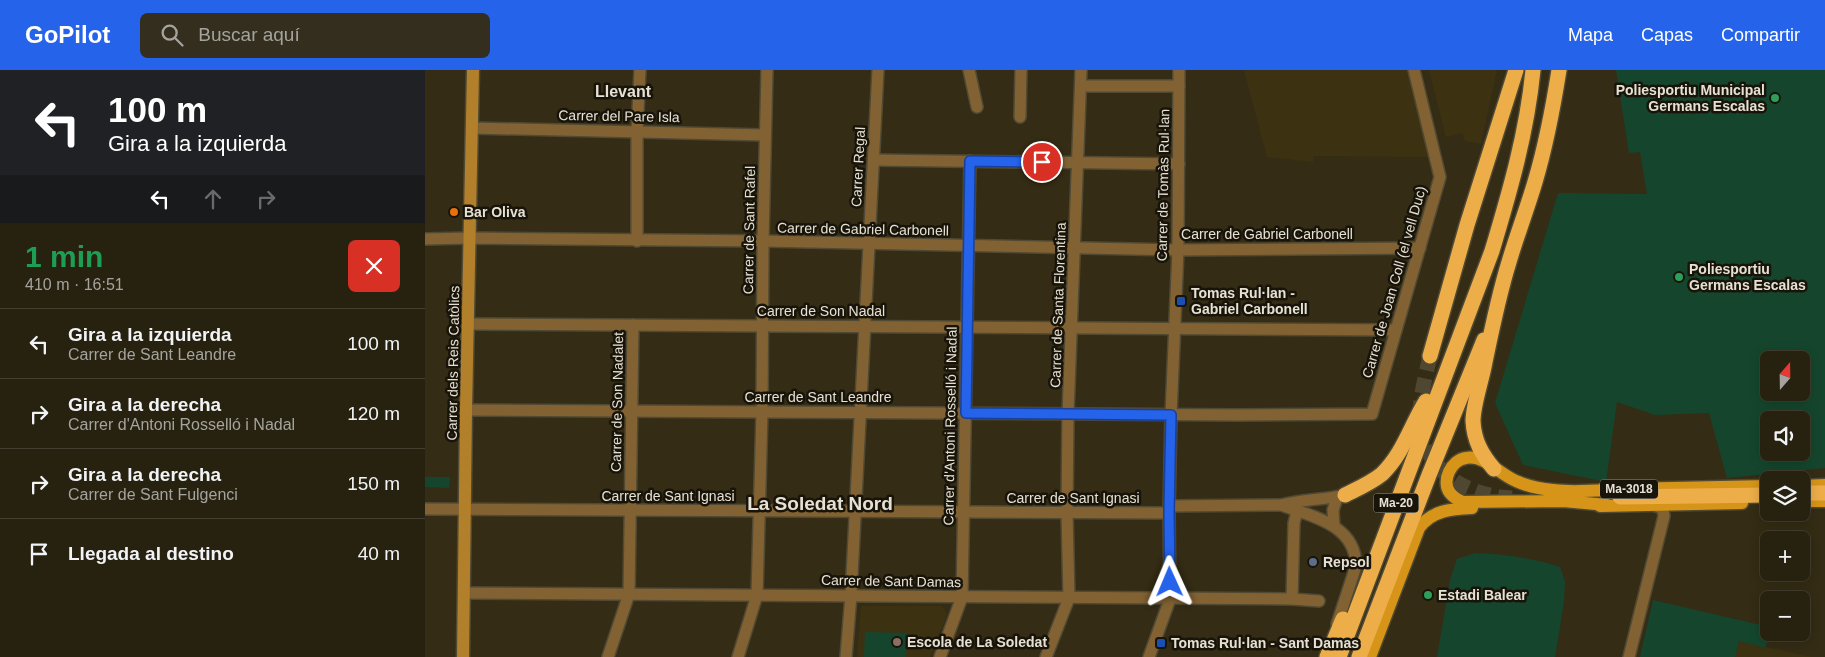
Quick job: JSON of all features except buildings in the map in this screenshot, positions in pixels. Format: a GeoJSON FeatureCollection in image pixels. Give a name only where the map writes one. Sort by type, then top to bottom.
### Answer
{"type":"FeatureCollection","features":[{"type":"Feature","properties":{"kind":"highway"},"geometry":{"type":"LineString","coordinates":[[1430,356],[1467,225],[1516,70]]}},
{"type":"Feature","properties":{"kind":"highway","name":"Ma-20"},"geometry":{"type":"LineString","coordinates":[[1339,657],[1492,251],[1512,185],[1524,130],[1533,70]]}},
{"type":"Feature","properties":{"kind":"highway","name":"Ma-20"},"geometry":{"type":"LineString","coordinates":[[1359,657],[1476,356],[1494,318],[1509,262],[1543,154],[1559,70]]}},
{"type":"Feature","properties":{"kind":"highway"},"geometry":{"type":"LineString","coordinates":[[1494,318],[1481,386],[1473,414],[1477,444],[1494,469]]}},
{"type":"Feature","properties":{"kind":"highway"},"geometry":{"type":"LineString","coordinates":[[1341,498],[1383,473],[1397,456],[1454,350]]}},
{"type":"Feature","properties":{"kind":"highway"},"geometry":{"type":"LineString","coordinates":[[1327,657],[1348,607],[1426,401]]}},
{"type":"Feature","properties":{"kind":"highway"},"geometry":{"type":"LineString","coordinates":[[1414,537],[1443,456],[1459,401]]}},
{"type":"Feature","properties":{"kind":"highway"},"geometry":{"type":"LineString","coordinates":[[1810,493],[1825,493]]}},
{"type":"Feature","properties":{"kind":"highway"},"geometry":{"type":"LineString","coordinates":[[1614,501],[1760,495]]}},
{"type":"Feature","properties":{"kind":"main road"},"geometry":{"type":"LineString","coordinates":[[1494,469],[1477,458],[1460,460],[1451,467],[1448,473],[1448,488],[1456,499],[1463,502],[1614,501]]}},
{"type":"Feature","properties":{"kind":"main road","name":"Ma-3018"},"geometry":{"type":"LineString","coordinates":[[1494,469],[1517,482],[1553,490],[1760,486]]}},
{"type":"Feature","properties":{"kind":"main road"},"geometry":{"type":"LineString","coordinates":[[1810,486],[1825,485]]}},
{"type":"Feature","properties":{"kind":"main road","name":"Ma-3018"},"geometry":{"type":"LineString","coordinates":[[1414,537],[1423,523],[1429,518],[1447,510],[1614,501],[1654,505],[1760,502]]}},
{"type":"Feature","properties":{"kind":"main road"},"geometry":{"type":"LineString","coordinates":[[1810,501],[1825,501]]}},
{"type":"Feature","properties":{"kind":"main road"},"geometry":{"type":"LineString","coordinates":[[1370,657],[1414,537]]}},
{"type":"Feature","properties":{"kind":"street","name":"Carrer dels Reis Catòlics"},"geometry":{"type":"LineString","coordinates":[[464,657],[466,410],[473,70]]}},
{"type":"Feature","properties":{"kind":"street"},"geometry":{"type":"LineString","coordinates":[[637,241],[637,132],[640,70]]}},
{"type":"Feature","properties":{"kind":"street","name":"Carrer de Sant Rafel"},"geometry":{"type":"LineString","coordinates":[[738,657],[757,595],[762,412],[767,70]]}},
{"type":"Feature","properties":{"kind":"street","name":"Carrer Regal"},"geometry":{"type":"LineString","coordinates":[[846,657],[861,412],[878,70]]}},
{"type":"Feature","properties":{"kind":"street"},"geometry":{"type":"LineString","coordinates":[[969,70],[977,107]]}},
{"type":"Feature","properties":{"kind":"street"},"geometry":{"type":"LineString","coordinates":[[1020,116],[1021,70]]}},
{"type":"Feature","properties":{"kind":"street","name":"Carrer de Santa Florentina"},"geometry":{"type":"LineString","coordinates":[[1046,657],[1069,598],[1067,513],[1068,414],[1076,248],[1081,70]]}},
{"type":"Feature","properties":{"kind":"street","name":"Carrer de Tomàs Rul·lan"},"geometry":{"type":"LineString","coordinates":[[1173,328],[1179,164],[1179,70]]}},
{"type":"Feature","properties":{"kind":"street","name":"Carrer de Joan Coll (el vell Duc)"},"geometry":{"type":"LineString","coordinates":[[1238,415],[1372,414],[1440,177],[1414,70]]}},
{"type":"Feature","properties":{"kind":"street"},"geometry":{"type":"LineString","coordinates":[[1081,86],[1179,86]]}},
{"type":"Feature","properties":{"kind":"street","name":"Carrer del Pare Isla"},"geometry":{"type":"LineString","coordinates":[[472,128],[765,135]]}},
{"type":"Feature","properties":{"kind":"street"},"geometry":{"type":"LineString","coordinates":[[873,160],[1179,164]]}},
{"type":"Feature","properties":{"kind":"street","name":"Carrer d'Antoni Rosselló i Nadal"},"geometry":{"type":"LineString","coordinates":[[941,657],[962,597],[970,161]]}},
{"type":"Feature","properties":{"kind":"street","name":"Carrer de Gabriel Carbonell"},"geometry":{"type":"LineString","coordinates":[[425,239],[763,241],[869,245],[1177,250],[1419,248]]}},
{"type":"Feature","properties":{"kind":"street","name":"Carrer de Son Nadal"},"geometry":{"type":"LineString","coordinates":[[468,324],[1396,330]]}},
{"type":"Feature","properties":{"kind":"street","name":"Carrer de Son Nadalet"},"geometry":{"type":"LineString","coordinates":[[608,657],[629,594],[633,325]]}},
{"type":"Feature","properties":{"kind":"street"},"geometry":{"type":"LineString","coordinates":[[1149,657],[1170,599],[1169,510],[1173,328]]}},
{"type":"Feature","properties":{"kind":"street","name":"Carrer de Sant Leandre"},"geometry":{"type":"LineString","coordinates":[[466,410],[1238,415]]}},
{"type":"Feature","properties":{"kind":"street"},"geometry":{"type":"LineString","coordinates":[[1281,505],[1291,502],[1341,498]]}},
{"type":"Feature","properties":{"kind":"street"},"geometry":{"type":"LineString","coordinates":[[1297,511],[1341,498]]}},
{"type":"Feature","properties":{"kind":"street"},"geometry":{"type":"LineString","coordinates":[[1335,526],[1333,510],[1341,498]]}},
{"type":"Feature","properties":{"kind":"street"},"geometry":{"type":"LineString","coordinates":[[1281,505],[1335,526],[1351,545],[1356,558],[1356,566],[1327,657]]}},
{"type":"Feature","properties":{"kind":"street","name":"Carrer de Sant Ignasi"},"geometry":{"type":"LineString","coordinates":[[425,510],[1067,513],[1281,505]]}},
{"type":"Feature","properties":{"kind":"street"},"geometry":{"type":"LineString","coordinates":[[1629,657],[1664,516],[1663,509],[1654,505]]}},
{"type":"Feature","properties":{"kind":"street"},"geometry":{"type":"LineString","coordinates":[[1292,600],[1294,523],[1297,511]]}},
{"type":"Feature","properties":{"kind":"street","name":"Carrer de Sant Damas"},"geometry":{"type":"LineString","coordinates":[[464,593],[851,595],[1319,601]]}},
{"type":"Feature","properties":{"kind":"shaded area"},"geometry":{"type":"Polygon","coordinates":[[[1244,70],[1408,70],[1430,157],[1314,156],[1313,162],[1267,157],[1244,70]]]}},
{"type":"Feature","properties":{"kind":"shaded area"},"geometry":{"type":"Polygon","coordinates":[[[1429,70],[1497,70],[1481,144],[1465,141],[1462,133],[1446,137],[1429,70]]]}},
{"type":"Feature","properties":{"kind":"shaded area","name":"Escola de La Soledat"},"geometry":{"type":"Polygon","coordinates":[[[861,606],[942,606],[947,614],[930,657],[857,657],[861,606]]]}},
{"type":"Feature","properties":{"kind":"shaded area"},"geometry":{"type":"Polygon","coordinates":[[[1739,641],[1812,657],[1735,657],[1739,641]]]}},
{"type":"Feature","properties":{"kind":"green space","name":"Poliesportiu Germans Escalas"},"geometry":{"type":"Polygon","coordinates":[[[1616,70],[1825,70],[1825,468],[1796,471],[1760,471],[1760,475],[1727,478],[1709,413],[1655,415],[1617,402],[1606,482],[1523,465],[1495,403],[1558,193],[1647,194],[1640,152],[1629,153],[1616,70]]]}},
{"type":"Feature","properties":{"kind":"green space"},"geometry":{"type":"Polygon","coordinates":[[[425,477],[450,477],[449,488],[425,487],[425,477]]]}},
{"type":"Feature","properties":{"kind":"green space","name":"Estadi Balear"},"geometry":{"type":"Polygon","coordinates":[[[1475,553],[1518,557],[1560,567],[1565,581],[1564,602],[1555,657],[1437,657],[1450,580],[1457,559],[1475,553]]]}},
{"type":"Feature","properties":{"kind":"green space"},"geometry":{"type":"Polygon","coordinates":[[[1653,600],[1760,625],[1760,641],[1768,641],[1765,648],[1739,641],[1735,657],[1640,657],[1653,600]]]}},
{"type":"Feature","properties":{"kind":"green space"},"geometry":{"type":"Polygon","coordinates":[[[865,632],[907,633],[906,657],[864,657],[865,632]]]}},
{"type":"Feature","properties":{"kind":"tunnel"},"geometry":{"type":"LineString","coordinates":[[1430,356],[1422,392],[1420,420],[1425,445],[1432,458],[1453,480],[1466,487],[1481,493],[1512,498]]}},
{"type":"Feature","properties":{"kind":"tunnel"},"geometry":{"type":"LineString","coordinates":[[1577,498],[1620,497]]}},
{"type":"Feature","properties":{"kind":"place","name":"Poliesportiu Municipal Germans Escalas"},"geometry":{"type":"Point","coordinates":[1775,98]}},
{"type":"Feature","properties":{"kind":"place","name":"Bar Oliva"},"geometry":{"type":"Point","coordinates":[454,212]}},
{"type":"Feature","properties":{"kind":"place","name":"Poliesportiu Germans Escalas"},"geometry":{"type":"Point","coordinates":[1679,277]}},
{"type":"Feature","properties":{"kind":"place","name":"Tomas Rul·lan - Gabriel Carbonell"},"geometry":{"type":"Point","coordinates":[1181,301]}},
{"type":"Feature","properties":{"kind":"place","name":"Repsol"},"geometry":{"type":"Point","coordinates":[1313,562]}},
{"type":"Feature","properties":{"kind":"place","name":"Estadi Balear"},"geometry":{"type":"Point","coordinates":[1428,595]}},
{"type":"Feature","properties":{"kind":"place","name":"Escola de La Soledat"},"geometry":{"type":"Point","coordinates":[897,642]}},
{"type":"Feature","properties":{"kind":"place","name":"Tomas Rul·lan - Sant Damas"},"geometry":{"type":"Point","coordinates":[1161,643]}},
{"type":"Feature","properties":{"kind":"district","name":"Llevant"},"geometry":{"type":"Point","coordinates":[623,91]}},
{"type":"Feature","properties":{"kind":"district","name":"La Soledat Nord"},"geometry":{"type":"Point","coordinates":[820,503]}},
{"type":"Feature","properties":{"kind":"route"},"geometry":{"type":"LineString","coordinates":[[1042,162],[970,161],[966,413],[1171,415],[1170,582]]}}]}
